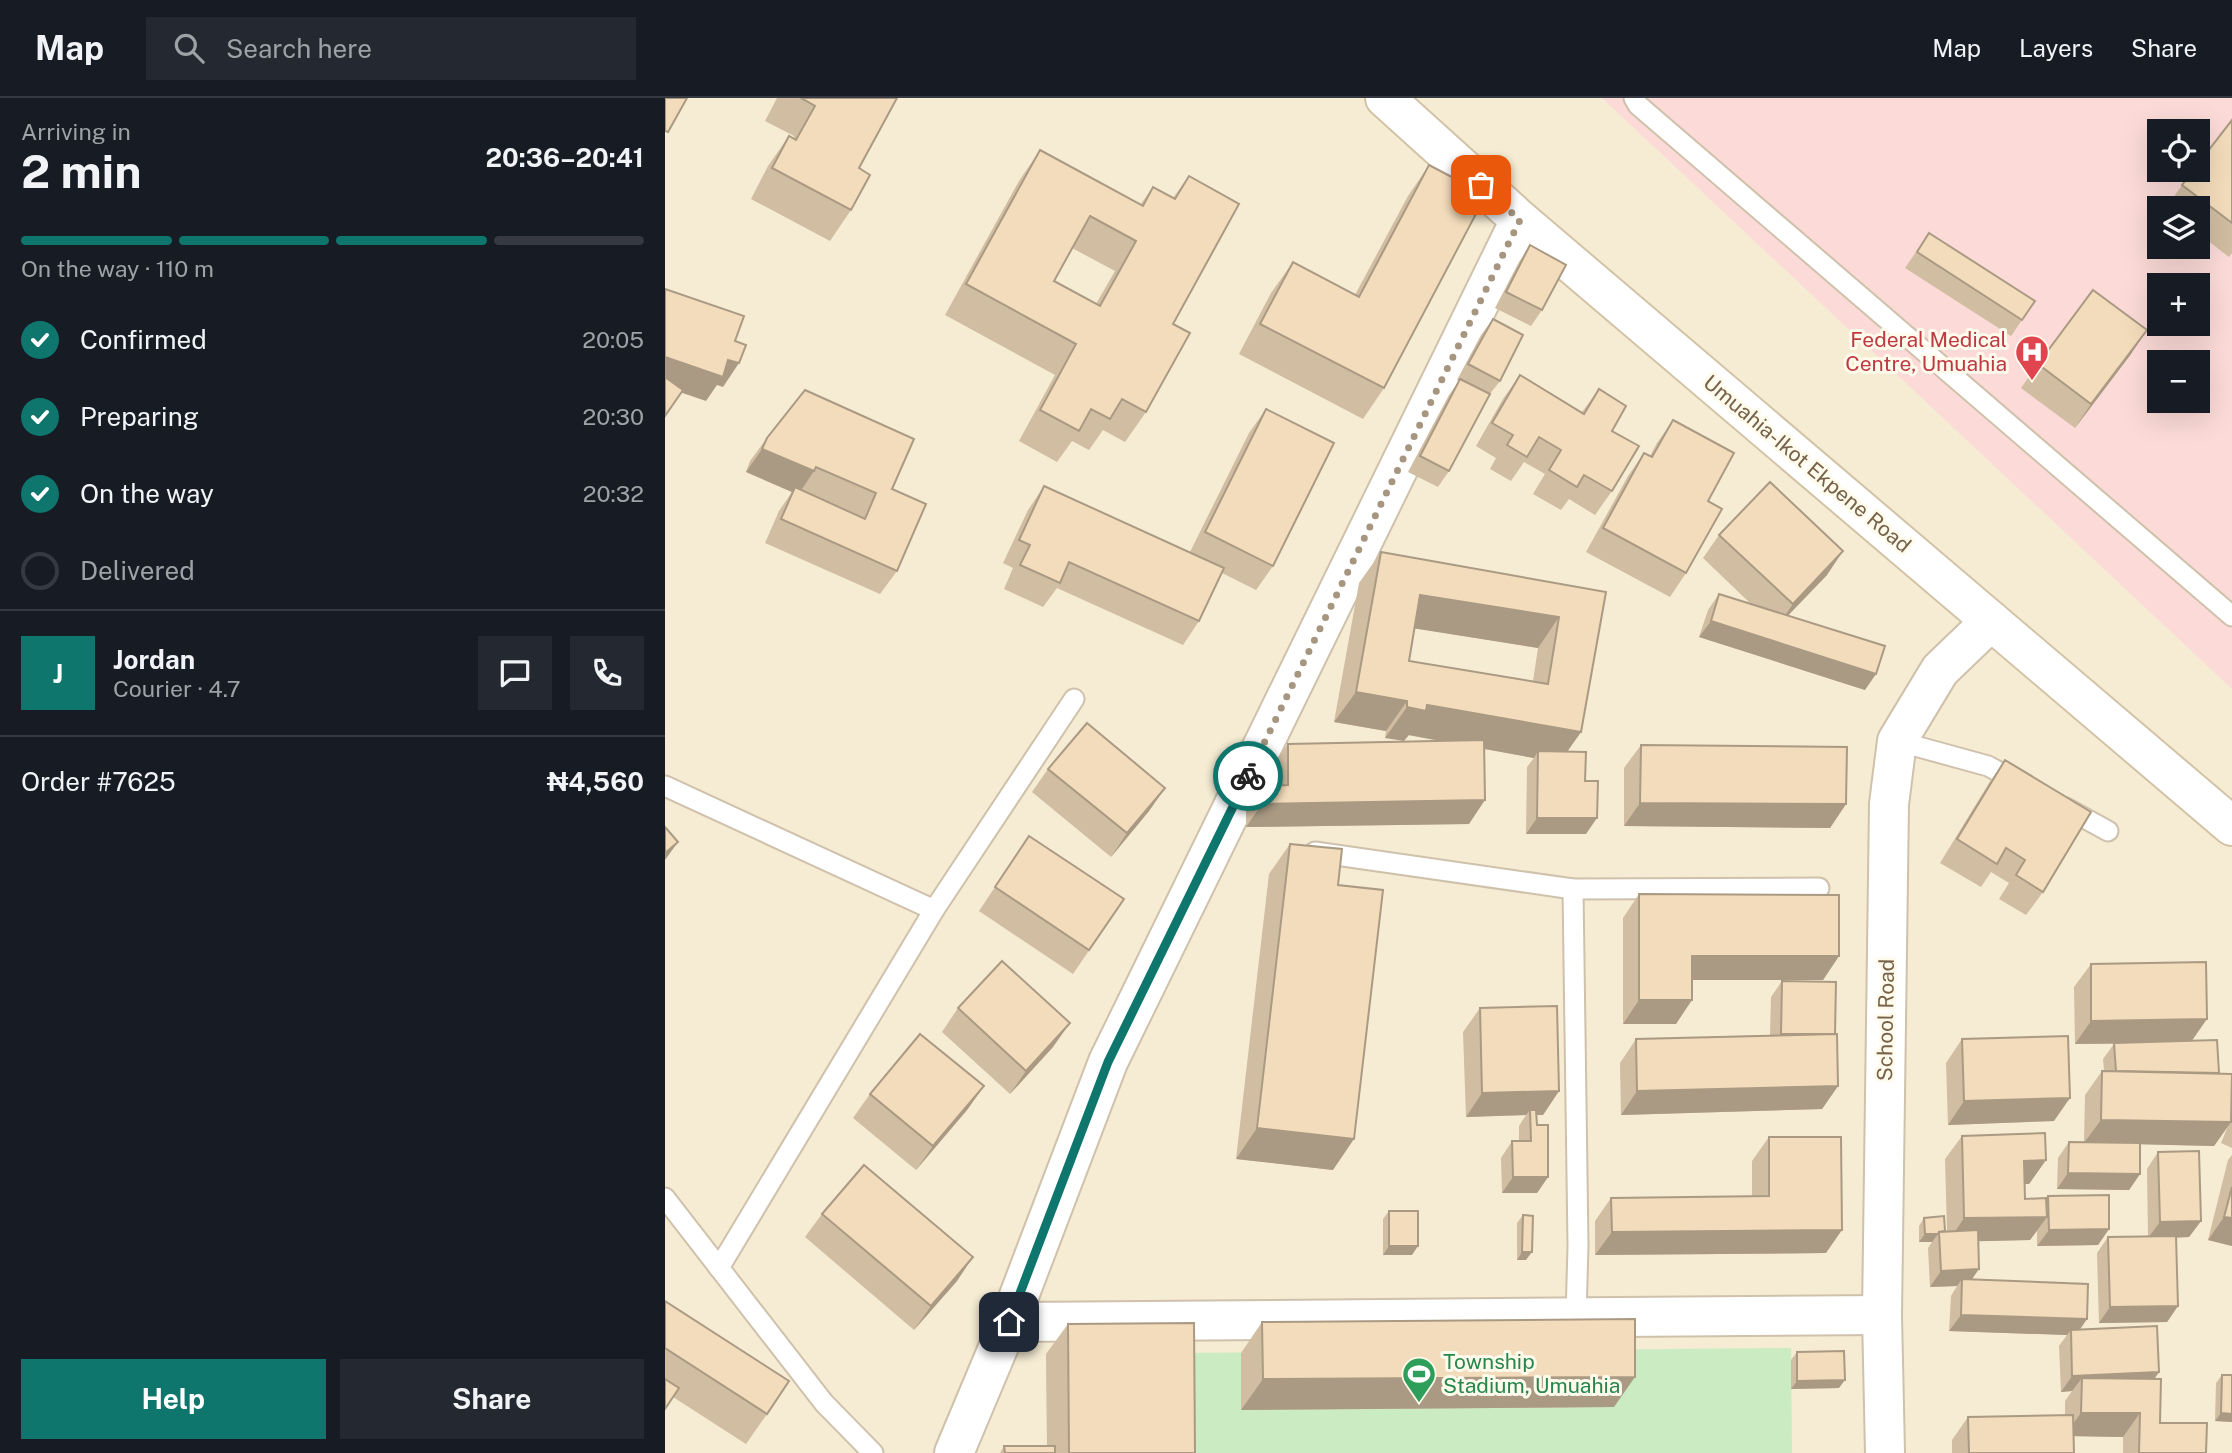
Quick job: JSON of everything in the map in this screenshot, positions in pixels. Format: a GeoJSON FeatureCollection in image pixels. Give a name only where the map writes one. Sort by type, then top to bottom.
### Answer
{"type":"FeatureCollection","features":[{"type":"Feature","properties":{"kind":"street","name":"Umuahia-Ikot Ekpene Road"},"geometry":{"type":"LineString","coordinates":[[1385,98],[1520,220],[2232,826]]}},
{"type":"Feature","properties":{"kind":"street"},"geometry":{"type":"LineString","coordinates":[[954,1453],[1009,1322],[1108,1062],[1520,220]]}},
{"type":"Feature","properties":{"kind":"street","name":"School Road"},"geometry":{"type":"LineString","coordinates":[[1885,1453],[1882,1315],[1889,804],[1897,741],[1940,670],[1991,621]]}},
{"type":"Feature","properties":{"kind":"street"},"geometry":{"type":"LineString","coordinates":[[1009,1322],[1882,1315]]}},
{"type":"Feature","properties":{"kind":"lane"},"geometry":{"type":"LineString","coordinates":[[1634,98],[2232,616]]}},
{"type":"Feature","properties":{"kind":"lane"},"geometry":{"type":"LineString","coordinates":[[719,1268],[934,911],[1074,699]]}},
{"type":"Feature","properties":{"kind":"lane"},"geometry":{"type":"LineString","coordinates":[[1897,741],[1987,766],[2108,831]]}},
{"type":"Feature","properties":{"kind":"lane"},"geometry":{"type":"LineString","coordinates":[[665,786],[934,911]]}},
{"type":"Feature","properties":{"kind":"lane"},"geometry":{"type":"LineString","coordinates":[[1299,850],[1573,889],[1819,888]]}},
{"type":"Feature","properties":{"kind":"lane"},"geometry":{"type":"LineString","coordinates":[[1573,889],[1578,1247],[1576,1317]]}},
{"type":"Feature","properties":{"kind":"lane"},"geometry":{"type":"LineString","coordinates":[[665,1198],[824,1404],[873,1453]]}},
{"type":"Feature","properties":{"kind":"shaded area"},"geometry":{"type":"Polygon","coordinates":[[[665,98],[2232,98],[2232,1453],[665,1453],[665,98]]]}},
{"type":"Feature","properties":{"kind":"shaded area","name":"Federal Medical Centre, Umuahia"},"geometry":{"type":"Polygon","coordinates":[[[1602,98],[2232,98],[2232,689],[1602,98]]]}},
{"type":"Feature","properties":{"kind":"green space","name":"Township Stadium, Umuahia"},"geometry":{"type":"Polygon","coordinates":[[[1791,1348],[1792,1453],[1047,1453],[1046,1354],[1791,1348]]]}},
{"type":"Feature","properties":{"kind":"building"},"geometry":{"type":"Polygon","coordinates":[[[665,98],[687,98],[668,132],[665,131],[665,98]]]}},
{"type":"Feature","properties":{"kind":"building"},"geometry":{"type":"Polygon","coordinates":[[[801,98],[897,98],[859,168],[870,175],[851,210],[772,168],[789,136],[796,140],[815,106],[801,98]]]}},
{"type":"Feature","properties":{"kind":"building"},"geometry":{"type":"Polygon","coordinates":[[[2232,120],[2232,223],[2210,206],[2210,196],[2196,196],[2182,185],[2184,182],[2210,182],[2210,148],[2232,120]]]}},
{"type":"Feature","properties":{"kind":"building"},"geometry":{"type":"Polygon","coordinates":[[[1040,150],[1143,206],[1153,187],[1175,199],[1189,176],[1239,204],[1173,324],[1190,333],[1146,412],[1122,399],[1110,419],[1091,409],[1079,431],[1040,410],[1076,344],[966,284],[1040,150]],[[1090,216],[1054,281],[1100,306],[1136,241],[1090,216]]]}},
{"type":"Feature","properties":{"kind":"building"},"geometry":{"type":"Polygon","coordinates":[[[1429,165],[1486,195],[1384,388],[1260,324],[1293,262],[1359,297],[1429,165]]]}},
{"type":"Feature","properties":{"kind":"building"},"geometry":{"type":"Polygon","coordinates":[[[1929,233],[2035,301],[2022,320],[1917,252],[1929,233]]]}},
{"type":"Feature","properties":{"kind":"building"},"geometry":{"type":"Polygon","coordinates":[[[1530,245],[1566,265],[1542,310],[1506,292],[1530,245]]]}},
{"type":"Feature","properties":{"kind":"building"},"geometry":{"type":"Polygon","coordinates":[[[665,289],[744,316],[735,341],[746,345],[739,363],[728,360],[723,377],[665,357],[665,289]]]}},
{"type":"Feature","properties":{"kind":"building"},"geometry":{"type":"Polygon","coordinates":[[[2093,290],[2147,330],[2091,404],[2038,364],[2093,290]]]}},
{"type":"Feature","properties":{"kind":"building"},"geometry":{"type":"Polygon","coordinates":[[[1493,319],[1523,335],[1500,381],[1468,364],[1493,319]]]}},
{"type":"Feature","properties":{"kind":"building"},"geometry":{"type":"Polygon","coordinates":[[[1520,375],[1584,414],[1599,389],[1626,406],[1612,431],[1639,446],[1612,491],[1584,475],[1577,487],[1549,470],[1561,450],[1539,437],[1527,457],[1507,445],[1513,435],[1492,423],[1520,375]]]}},
{"type":"Feature","properties":{"kind":"building"},"geometry":{"type":"Polygon","coordinates":[[[665,377],[683,390],[665,416],[665,377]]]}},
{"type":"Feature","properties":{"kind":"building"},"geometry":{"type":"Polygon","coordinates":[[[1460,379],[1490,394],[1449,471],[1420,456],[1460,379]]]}},
{"type":"Feature","properties":{"kind":"building"},"geometry":{"type":"Polygon","coordinates":[[[805,390],[914,439],[892,489],[926,504],[897,571],[781,519],[795,487],[865,519],[876,493],[816,467],[814,471],[762,449],[767,438],[805,390]]]}},
{"type":"Feature","properties":{"kind":"building"},"geometry":{"type":"Polygon","coordinates":[[[1266,409],[1334,443],[1273,566],[1205,532],[1266,409]]]}},
{"type":"Feature","properties":{"kind":"building"},"geometry":{"type":"Polygon","coordinates":[[[1673,420],[1734,453],[1708,501],[1722,509],[1686,573],[1603,528],[1644,453],[1652,457],[1673,420]]]}},
{"type":"Feature","properties":{"kind":"building"},"geometry":{"type":"Polygon","coordinates":[[[1770,482],[1843,551],[1793,604],[1719,535],[1770,482]]]}},
{"type":"Feature","properties":{"kind":"building"},"geometry":{"type":"Polygon","coordinates":[[[1044,486],[1224,568],[1199,621],[1069,562],[1060,583],[1020,565],[1030,545],[1019,540],[1044,486]]]}},
{"type":"Feature","properties":{"kind":"building"},"geometry":{"type":"Polygon","coordinates":[[[1381,552],[1606,592],[1581,732],[1427,705],[1426,711],[1407,707],[1407,701],[1356,692],[1381,552]],[[1420,595],[1409,661],[1548,684],[1559,617],[1420,595]]]}},
{"type":"Feature","properties":{"kind":"building"},"geometry":{"type":"Polygon","coordinates":[[[1719,594],[1885,646],[1876,674],[1711,621],[1719,594]]]}},
{"type":"Feature","properties":{"kind":"building"},"geometry":{"type":"Polygon","coordinates":[[[1087,723],[1165,788],[1127,833],[1048,769],[1087,723]]]}},
{"type":"Feature","properties":{"kind":"building"},"geometry":{"type":"Polygon","coordinates":[[[1484,740],[1485,800],[1262,804],[1262,786],[1288,785],[1288,744],[1484,740]]]}},
{"type":"Feature","properties":{"kind":"building"},"geometry":{"type":"Polygon","coordinates":[[[1641,745],[1847,747],[1846,804],[1640,803],[1641,745]]]}},
{"type":"Feature","properties":{"kind":"building"},"geometry":{"type":"Polygon","coordinates":[[[1538,751],[1586,752],[1585,781],[1598,781],[1597,818],[1537,818],[1538,751]]]}},
{"type":"Feature","properties":{"kind":"building"},"geometry":{"type":"Polygon","coordinates":[[[2005,760],[2091,812],[2043,892],[2016,875],[2025,860],[2006,848],[1997,864],[1957,839],[2005,760]]]}},
{"type":"Feature","properties":{"kind":"building"},"geometry":{"type":"Polygon","coordinates":[[[665,827],[678,842],[665,853],[665,827]]]}},
{"type":"Feature","properties":{"kind":"building"},"geometry":{"type":"Polygon","coordinates":[[[1029,836],[1124,899],[1089,950],[995,887],[1029,836]]]}},
{"type":"Feature","properties":{"kind":"building"},"geometry":{"type":"Polygon","coordinates":[[[1290,844],[1342,849],[1338,885],[1383,890],[1354,1139],[1257,1128],[1290,844]]]}},
{"type":"Feature","properties":{"kind":"building"},"geometry":{"type":"Polygon","coordinates":[[[1639,894],[1839,895],[1839,956],[1692,956],[1692,1000],[1639,1000],[1639,894]]]}},
{"type":"Feature","properties":{"kind":"building"},"geometry":{"type":"Polygon","coordinates":[[[1002,961],[1070,1023],[1026,1071],[958,1008],[1002,961]]]}},
{"type":"Feature","properties":{"kind":"building"},"geometry":{"type":"Polygon","coordinates":[[[2206,962],[2207,1019],[2091,1021],[2091,964],[2206,962]]]}},
{"type":"Feature","properties":{"kind":"building"},"geometry":{"type":"Polygon","coordinates":[[[1782,981],[1836,982],[1835,1034],[1781,1034],[1782,981]]]}},
{"type":"Feature","properties":{"kind":"building"},"geometry":{"type":"Polygon","coordinates":[[[1557,1006],[1559,1091],[1482,1093],[1480,1008],[1557,1006]]]}},
{"type":"Feature","properties":{"kind":"building"},"geometry":{"type":"Polygon","coordinates":[[[920,1034],[984,1086],[933,1146],[870,1094],[920,1034]]]}},
{"type":"Feature","properties":{"kind":"building"},"geometry":{"type":"Polygon","coordinates":[[[1837,1034],[1838,1086],[1637,1091],[1636,1039],[1837,1034]]]}},
{"type":"Feature","properties":{"kind":"building"},"geometry":{"type":"Polygon","coordinates":[[[2068,1036],[2070,1098],[1964,1101],[1962,1039],[2068,1036]]]}},
{"type":"Feature","properties":{"kind":"building"},"geometry":{"type":"Polygon","coordinates":[[[2217,1040],[2219,1073],[2116,1071],[2114,1043],[2217,1040]]]}},
{"type":"Feature","properties":{"kind":"building"},"geometry":{"type":"Polygon","coordinates":[[[2102,1071],[2232,1074],[2231,1122],[2101,1120],[2102,1071]]]}},
{"type":"Feature","properties":{"kind":"building"},"geometry":{"type":"Polygon","coordinates":[[[1530,1110],[1536,1110],[1537,1125],[1548,1125],[1548,1177],[1513,1177],[1512,1141],[1531,1141],[1530,1110]]]}},
{"type":"Feature","properties":{"kind":"building"},"geometry":{"type":"Polygon","coordinates":[[[2045,1133],[2046,1160],[2024,1161],[2025,1199],[2046,1198],[2047,1217],[1964,1218],[1962,1136],[2045,1133]]]}},
{"type":"Feature","properties":{"kind":"building"},"geometry":{"type":"Polygon","coordinates":[[[1769,1137],[1841,1137],[1842,1230],[1612,1232],[1611,1198],[1769,1196],[1769,1137]]]}},
{"type":"Feature","properties":{"kind":"building"},"geometry":{"type":"Polygon","coordinates":[[[2069,1142],[2140,1143],[2140,1174],[2068,1173],[2069,1142]]]}},
{"type":"Feature","properties":{"kind":"building"},"geometry":{"type":"Polygon","coordinates":[[[2199,1151],[2201,1221],[2160,1222],[2158,1152],[2199,1151]]]}},
{"type":"Feature","properties":{"kind":"building"},"geometry":{"type":"Polygon","coordinates":[[[864,1165],[973,1257],[931,1306],[822,1214],[864,1165]]]}},
{"type":"Feature","properties":{"kind":"building"},"geometry":{"type":"Polygon","coordinates":[[[2232,1187],[2232,1218],[2224,1217],[2232,1187]]]}},
{"type":"Feature","properties":{"kind":"building"},"geometry":{"type":"Polygon","coordinates":[[[2109,1195],[2109,1229],[2049,1230],[2048,1196],[2109,1195]]]}},
{"type":"Feature","properties":{"kind":"building"},"geometry":{"type":"Polygon","coordinates":[[[1389,1211],[1418,1211],[1418,1246],[1389,1246],[1389,1211]]]}},
{"type":"Feature","properties":{"kind":"building"},"geometry":{"type":"Polygon","coordinates":[[[1523,1215],[1533,1216],[1532,1252],[1522,1252],[1523,1215]]]}},
{"type":"Feature","properties":{"kind":"building"},"geometry":{"type":"Polygon","coordinates":[[[1944,1216],[1945,1231],[1925,1234],[1924,1218],[1944,1216]]]}},
{"type":"Feature","properties":{"kind":"building"},"geometry":{"type":"Polygon","coordinates":[[[1978,1230],[1979,1269],[1941,1271],[1939,1232],[1978,1230]]]}},
{"type":"Feature","properties":{"kind":"building"},"geometry":{"type":"Polygon","coordinates":[[[2176,1236],[2178,1306],[2110,1307],[2108,1237],[2176,1236]]]}},
{"type":"Feature","properties":{"kind":"building"},"geometry":{"type":"Polygon","coordinates":[[[1962,1279],[2088,1284],[2087,1319],[1961,1315],[1962,1279]]]}},
{"type":"Feature","properties":{"kind":"building"},"geometry":{"type":"Polygon","coordinates":[[[665,1301],[789,1381],[767,1414],[665,1348],[665,1301]]]}},
{"type":"Feature","properties":{"kind":"building"},"geometry":{"type":"Polygon","coordinates":[[[1635,1319],[1635,1377],[1263,1379],[1262,1322],[1635,1319]]]}},
{"type":"Feature","properties":{"kind":"building"},"geometry":{"type":"Polygon","coordinates":[[[1194,1323],[1195,1453],[1069,1453],[1068,1324],[1194,1323]]]}},
{"type":"Feature","properties":{"kind":"building"},"geometry":{"type":"Polygon","coordinates":[[[2157,1326],[2159,1372],[2072,1376],[2071,1330],[2157,1326]]]}},
{"type":"Feature","properties":{"kind":"building"},"geometry":{"type":"Polygon","coordinates":[[[1844,1351],[1845,1380],[1797,1381],[1797,1352],[1844,1351]]]}},
{"type":"Feature","properties":{"kind":"building"},"geometry":{"type":"Polygon","coordinates":[[[2222,1375],[2232,1375],[2232,1414],[2221,1413],[2222,1375]]]}},
{"type":"Feature","properties":{"kind":"building"},"geometry":{"type":"Polygon","coordinates":[[[2082,1378],[2161,1379],[2160,1423],[2207,1423],[2206,1453],[2139,1453],[2140,1413],[2081,1413],[2082,1378]]]}},
{"type":"Feature","properties":{"kind":"building"},"geometry":{"type":"Polygon","coordinates":[[[665,1379],[679,1388],[665,1409],[665,1379]]]}},
{"type":"Feature","properties":{"kind":"building"},"geometry":{"type":"Polygon","coordinates":[[[2073,1415],[2074,1453],[1969,1453],[1968,1417],[2073,1415]]]}},
{"type":"Feature","properties":{"kind":"building"},"geometry":{"type":"Polygon","coordinates":[[[1004,1446],[1055,1446],[1055,1453],[1005,1453],[1004,1446]]]}},
{"type":"Feature","properties":{"kind":"way so far"},"geometry":{"type":"LineString","coordinates":[[1248,776],[1520,220],[1481,185]]}},
{"type":"Feature","properties":{"kind":"place","name":"Federal Medical Centre, Umuahia"},"geometry":{"type":"Point","coordinates":[2032,382]}},
{"type":"Feature","properties":{"kind":"place","name":"Township Stadium, Umuahia"},"geometry":{"type":"Point","coordinates":[1419,1404]}},
{"type":"Feature","properties":{"kind":"route"},"geometry":{"type":"LineString","coordinates":[[1009,1322],[1108,1062],[1248,776]]}}]}
